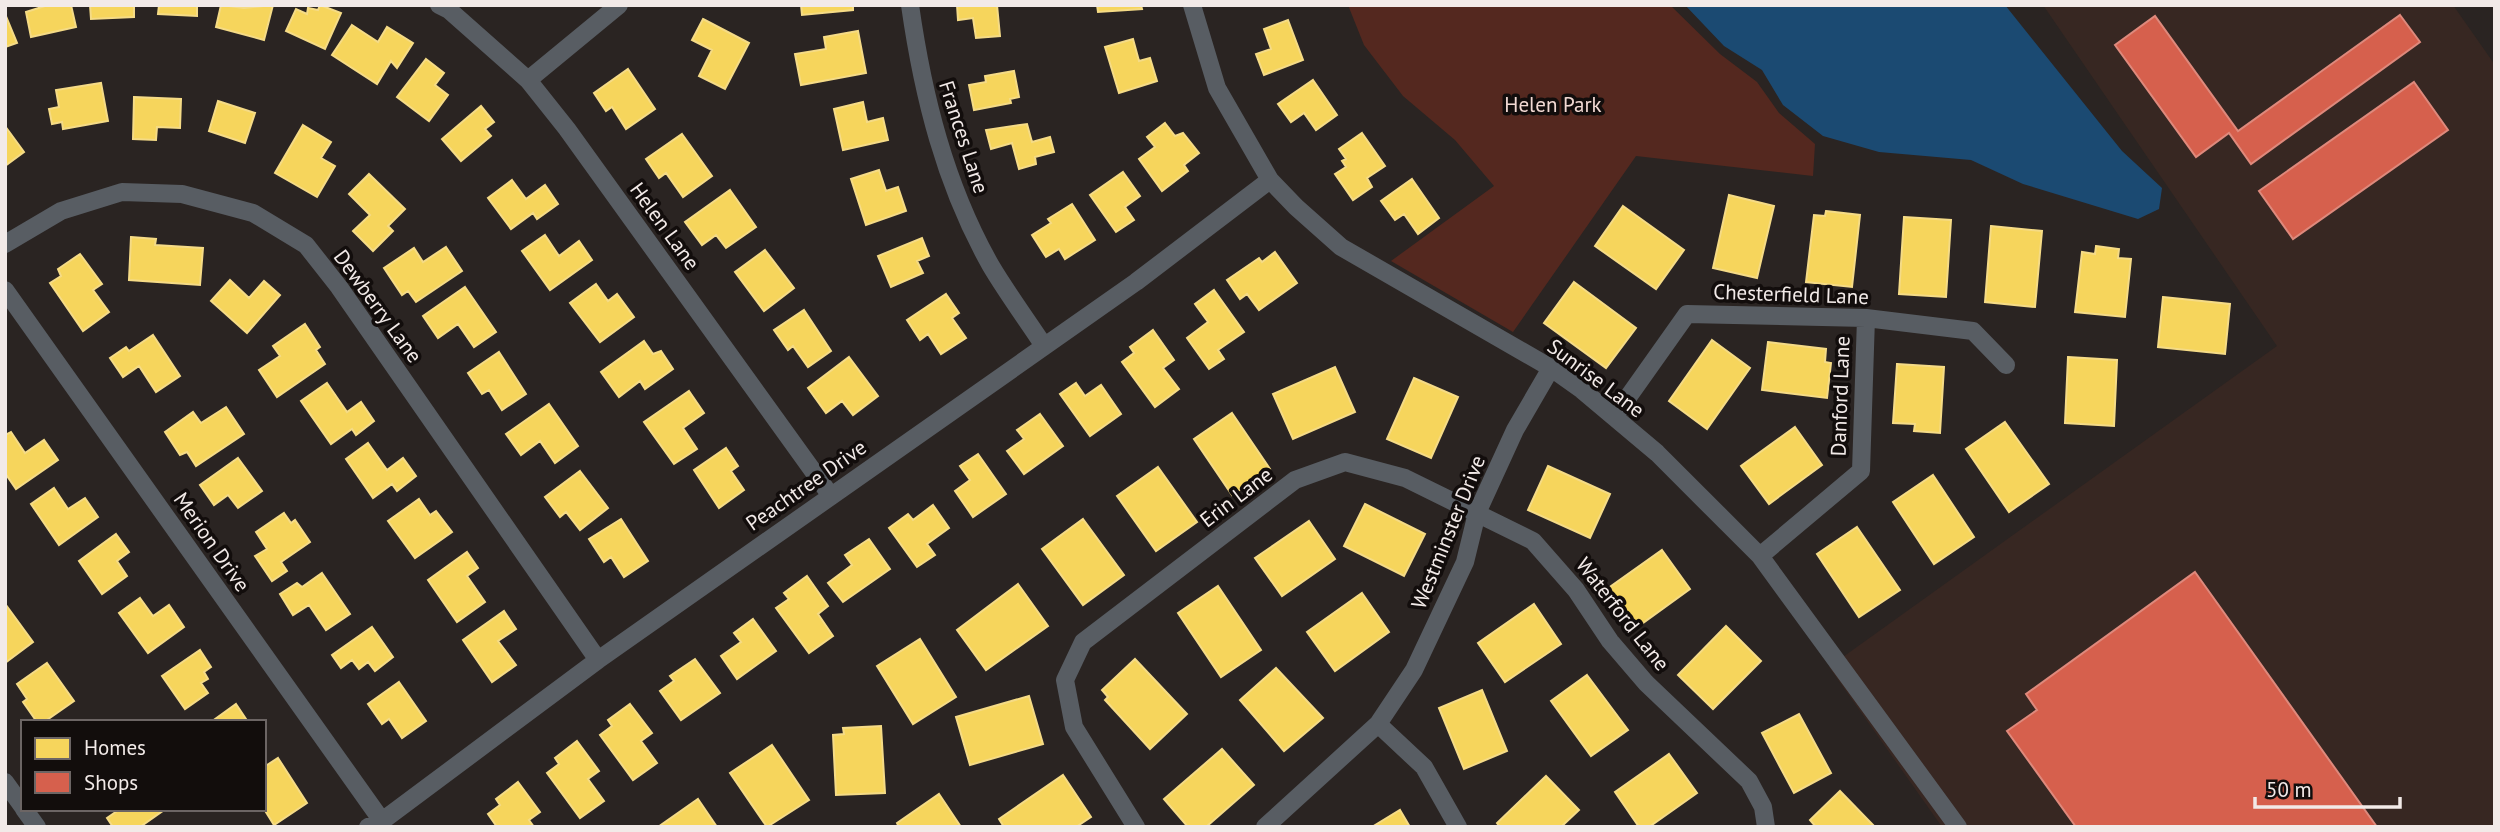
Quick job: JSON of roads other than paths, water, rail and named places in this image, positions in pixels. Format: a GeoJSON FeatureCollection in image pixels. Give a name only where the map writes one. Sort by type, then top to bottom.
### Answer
{"type":"FeatureCollection","features":[{"type":"Feature","properties":{"kind":"street","name":"Helen Lane"},"geometry":{"type":"LineString","coordinates":[[439,5],[449,10],[527,80],[575,140],[831,496]]}},
{"type":"Feature","properties":{"kind":"street"},"geometry":{"type":"LineString","coordinates":[[527,80],[619,5]]}},
{"type":"Feature","properties":{"kind":"street","name":"Frances Lane"},"geometry":{"type":"LineString","coordinates":[[910,5],[920,74],[950,180],[991,265],[1044,346]]}},
{"type":"Feature","properties":{"kind":"street","name":"Sunrise Lane"},"geometry":{"type":"LineString","coordinates":[[1192,5],[1217,88],[1270,180],[1341,247],[1551,368],[1657,453],[1760,556],[1958,827]]}},
{"type":"Feature","properties":{"kind":"street","name":"Peachtree Drive"},"geometry":{"type":"LineString","coordinates":[[375,824],[598,660],[1136,282],[1270,180]]}},
{"type":"Feature","properties":{"kind":"street","name":"Dewberry Lane"},"geometry":{"type":"LineString","coordinates":[[5,244],[61,211],[122,192],[183,194],[253,213],[306,245],[598,660]]}},
{"type":"Feature","properties":{"kind":"street","name":"Merion Drive"},"geometry":{"type":"LineString","coordinates":[[5,290],[375,824]]}},
{"type":"Feature","properties":{"kind":"street","name":"Chesterfield Lane"},"geometry":{"type":"LineString","coordinates":[[1614,417],[1687,314],[1866,318],[1973,331],[2006,365]]}},
{"type":"Feature","properties":{"kind":"street","name":"Danford Lane"},"geometry":{"type":"LineString","coordinates":[[1760,556],[1861,471],[1866,318]]}},
{"type":"Feature","properties":{"kind":"street","name":"Westminster Drive"},"geometry":{"type":"LineString","coordinates":[[1265,827],[1378,724],[1414,670],[1465,562],[1477,513],[1515,430],[1551,368]]}},
{"type":"Feature","properties":{"kind":"street","name":"Erin Lane"},"geometry":{"type":"LineString","coordinates":[[1136,827],[1074,727],[1065,680],[1083,642],[1295,481],[1345,462],[1405,478],[1477,513]]}},
{"type":"Feature","properties":{"kind":"street","name":"Waterford Lane"},"geometry":{"type":"LineString","coordinates":[[1477,513],[1533,541],[1576,590],[1609,641],[1646,683],[1749,781],[1763,807],[1766,827]]}},
{"type":"Feature","properties":{"kind":"street"},"geometry":{"type":"LineString","coordinates":[[1378,724],[1424,767],[1458,827]]}},
{"type":"Feature","properties":{"kind":"street"},"geometry":{"type":"LineString","coordinates":[[5,782],[21,804]]}},
{"type":"Feature","properties":{"kind":"street"},"geometry":{"type":"LineString","coordinates":[[26,811],[37,827]]}},
{"type":"Feature","properties":{"kind":"water"},"geometry":{"type":"Polygon","coordinates":[[[1685,5],[2005,5],[2122,151],[2162,188],[2159,209],[2138,219],[2023,184],[1971,160],[1879,152],[1823,136],[1783,105],[1762,70],[1724,46],[1685,5]]]}},
{"type":"Feature","properties":{"kind":"park label","name":"Helen Park"},"geometry":{"type":"Point","coordinates":[1553,104]}}]}
